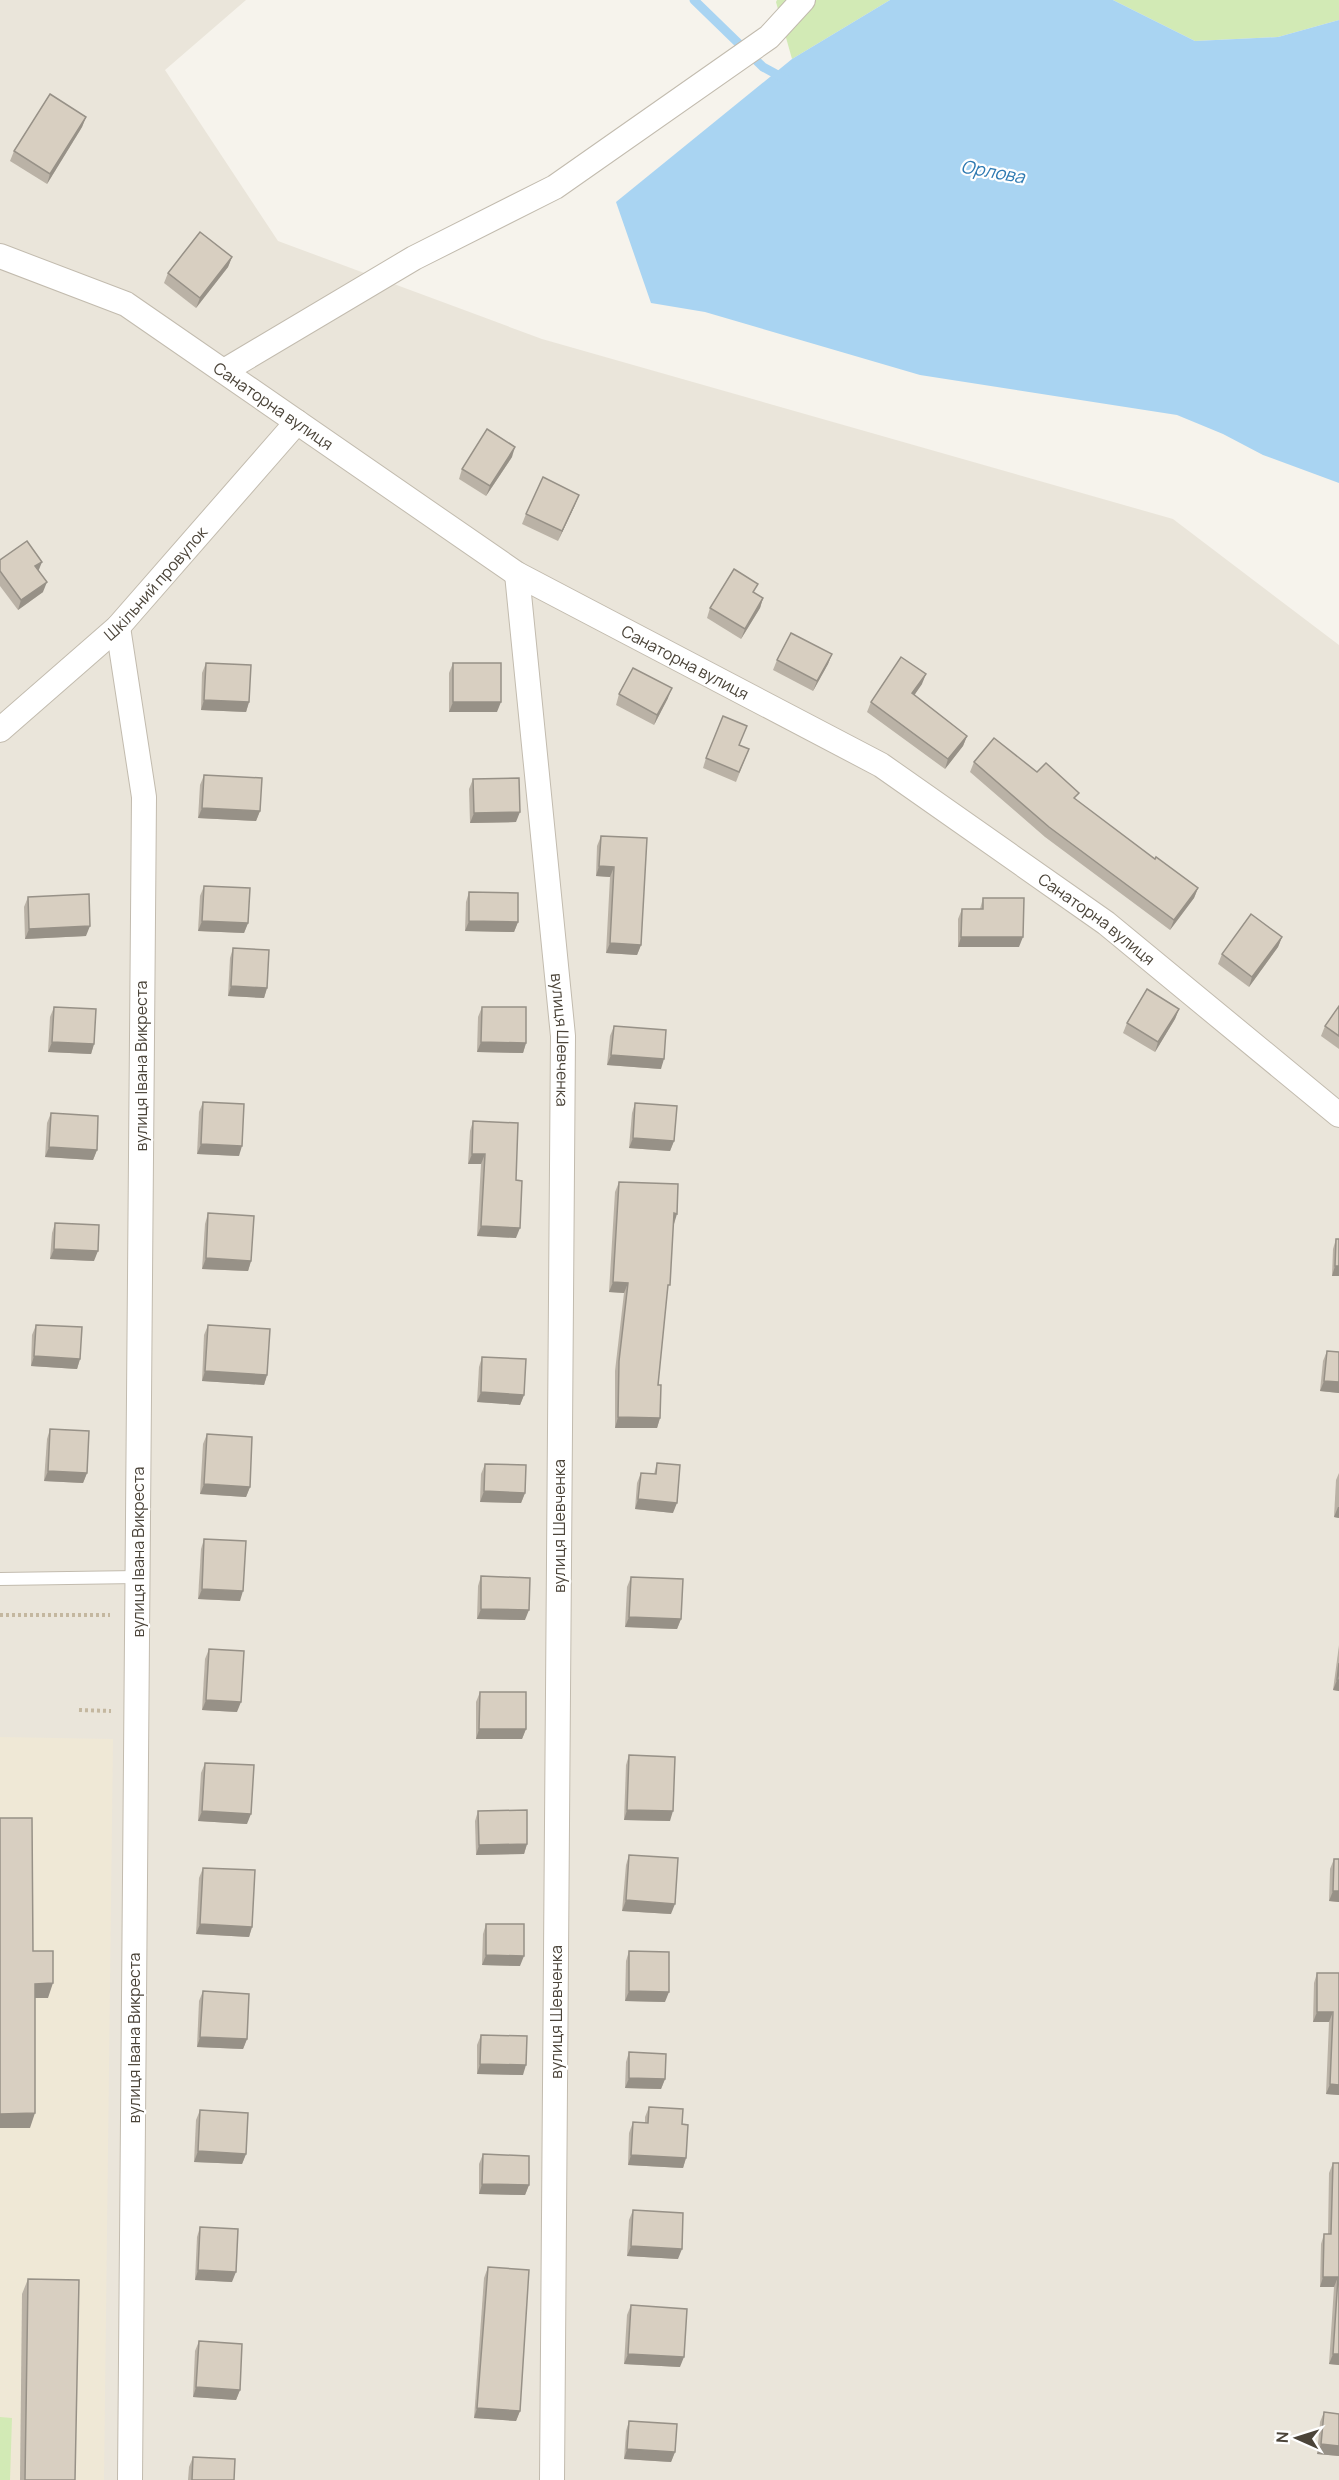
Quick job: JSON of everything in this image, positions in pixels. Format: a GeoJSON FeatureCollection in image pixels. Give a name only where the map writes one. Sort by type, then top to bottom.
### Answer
{"type":"FeatureCollection","features":[{"type":"Feature","properties":{"kind":"street"},"geometry":{"type":"LineString","coordinates":[[224,371],[414,258],[555,187],[769,37],[803,0]]}},
{"type":"Feature","properties":{"kind":"street","name":"Санаторна вулиця"},"geometry":{"type":"LineString","coordinates":[[0,256],[126,304],[518,574],[881,765],[1106,923],[1339,1115]]}},
{"type":"Feature","properties":{"kind":"street","name":"Шкільний провулок"},"geometry":{"type":"LineString","coordinates":[[0,730],[118,627],[297,422]]}},
{"type":"Feature","properties":{"kind":"street","name":"вулиця Шевченка"},"geometry":{"type":"LineString","coordinates":[[518,574],[563,1036],[552,2480]]}},
{"type":"Feature","properties":{"kind":"street","name":"вулиця Івана Викреста"},"geometry":{"type":"LineString","coordinates":[[118,627],[144,797],[130,2480]]}},
{"type":"Feature","properties":{"kind":"lane"},"geometry":{"type":"LineString","coordinates":[[0,1579],[137,1577]]}},
{"type":"Feature","properties":{"kind":"path"},"geometry":{"type":"LineString","coordinates":[[0,1615],[137,1615]]}},
{"type":"Feature","properties":{"kind":"shaded area"},"geometry":{"type":"Polygon","coordinates":[[[0,0],[246,0],[165,70],[278,241],[542,339],[1173,519],[1339,645],[1339,2480],[0,2480],[0,0]]]}},
{"type":"Feature","properties":{"kind":"shaded area"},"geometry":{"type":"Polygon","coordinates":[[[0,1737],[113,1739],[104,2480],[0,2480],[0,1737]]]}},
{"type":"Feature","properties":{"kind":"green space"},"geometry":{"type":"Polygon","coordinates":[[[777,0],[890,0],[792,59],[777,0]]]}},
{"type":"Feature","properties":{"kind":"green space"},"geometry":{"type":"Polygon","coordinates":[[[1113,0],[1339,0],[1339,20],[1278,37],[1195,41],[1113,0]]]}},
{"type":"Feature","properties":{"kind":"green space"},"geometry":{"type":"Polygon","coordinates":[[[0,2417],[12,2418],[10,2480],[0,2480],[0,2417]]]}},
{"type":"Feature","properties":{"kind":"water"},"geometry":{"type":"Polygon","coordinates":[[[890,0],[1113,0],[1195,41],[1278,37],[1339,20],[1339,483],[1263,455],[1223,434],[1177,415],[920,375],[705,312],[651,303],[616,202],[792,59],[890,0]]]}},
{"type":"Feature","properties":{"kind":"building"},"geometry":{"type":"Polygon","coordinates":[[[50,94],[86,117],[50,174],[14,151],[50,94]]]}},
{"type":"Feature","properties":{"kind":"building"},"geometry":{"type":"Polygon","coordinates":[[[200,232],[232,257],[200,298],[168,273],[200,232]]]}},
{"type":"Feature","properties":{"kind":"building"},"geometry":{"type":"Polygon","coordinates":[[[487,429],[515,447],[490,486],[462,469],[487,429]]]}},
{"type":"Feature","properties":{"kind":"building"},"geometry":{"type":"Polygon","coordinates":[[[543,477],[579,495],[562,531],[526,514],[543,477]]]}},
{"type":"Feature","properties":{"kind":"building"},"geometry":{"type":"Polygon","coordinates":[[[27,541],[42,562],[35,566],[47,582],[21,600],[0,571],[0,560],[27,541]]]}},
{"type":"Feature","properties":{"kind":"building"},"geometry":{"type":"Polygon","coordinates":[[[734,569],[758,584],[753,592],[763,598],[745,629],[710,608],[734,569]]]}},
{"type":"Feature","properties":{"kind":"building"},"geometry":{"type":"Polygon","coordinates":[[[791,633],[832,654],[817,681],[777,660],[791,633]]]}},
{"type":"Feature","properties":{"kind":"building"},"geometry":{"type":"Polygon","coordinates":[[[901,657],[926,674],[912,693],[967,736],[948,759],[871,702],[901,657]]]}},
{"type":"Feature","properties":{"kind":"building"},"geometry":{"type":"Polygon","coordinates":[[[206,663],[251,665],[249,702],[204,700],[206,663]]]}},
{"type":"Feature","properties":{"kind":"building"},"geometry":{"type":"Polygon","coordinates":[[[453,663],[501,663],[501,702],[453,702],[453,663]]]}},
{"type":"Feature","properties":{"kind":"building"},"geometry":{"type":"Polygon","coordinates":[[[633,668],[672,688],[657,715],[619,694],[633,668]]]}},
{"type":"Feature","properties":{"kind":"building"},"geometry":{"type":"Polygon","coordinates":[[[723,716],[747,726],[739,745],[749,749],[739,772],[706,758],[723,716]]]}},
{"type":"Feature","properties":{"kind":"building"},"geometry":{"type":"Polygon","coordinates":[[[994,738],[1037,772],[1046,763],[1079,793],[1074,798],[1198,888],[1174,920],[1049,827],[974,762],[994,738]]]}},
{"type":"Feature","properties":{"kind":"building"},"geometry":{"type":"Polygon","coordinates":[[[204,775],[262,778],[260,811],[202,808],[204,775]]]}},
{"type":"Feature","properties":{"kind":"building"},"geometry":{"type":"Polygon","coordinates":[[[519,778],[520,812],[474,813],[473,779],[519,778]]]}},
{"type":"Feature","properties":{"kind":"building"},"geometry":{"type":"Polygon","coordinates":[[[601,836],[647,838],[641,945],[610,943],[614,867],[599,866],[601,836]]]}},
{"type":"Feature","properties":{"kind":"building"},"geometry":{"type":"Polygon","coordinates":[[[204,886],[250,888],[248,923],[202,921],[204,886]]]}},
{"type":"Feature","properties":{"kind":"building"},"geometry":{"type":"Polygon","coordinates":[[[469,892],[518,893],[518,922],[469,921],[469,892]]]}},
{"type":"Feature","properties":{"kind":"building"},"geometry":{"type":"Polygon","coordinates":[[[89,894],[90,926],[29,929],[28,897],[89,894]]]}},
{"type":"Feature","properties":{"kind":"building"},"geometry":{"type":"Polygon","coordinates":[[[983,898],[1024,898],[1023,937],[961,937],[962,909],[983,909],[983,898]]]}},
{"type":"Feature","properties":{"kind":"building"},"geometry":{"type":"Polygon","coordinates":[[[1251,914],[1282,937],[1252,977],[1222,954],[1251,914]]]}},
{"type":"Feature","properties":{"kind":"building"},"geometry":{"type":"Polygon","coordinates":[[[233,948],[269,950],[267,988],[231,986],[233,948]]]}},
{"type":"Feature","properties":{"kind":"building"},"geometry":{"type":"Polygon","coordinates":[[[1147,989],[1179,1009],[1158,1042],[1127,1023],[1147,989]]]}},
{"type":"Feature","properties":{"kind":"building"},"geometry":{"type":"Polygon","coordinates":[[[1339,1006],[1339,1036],[1325,1026],[1339,1006]]]}},
{"type":"Feature","properties":{"kind":"building"},"geometry":{"type":"Polygon","coordinates":[[[54,1007],[96,1009],[94,1044],[52,1042],[54,1007]]]}},
{"type":"Feature","properties":{"kind":"building"},"geometry":{"type":"Polygon","coordinates":[[[482,1007],[526,1007],[526,1043],[481,1042],[482,1007]]]}},
{"type":"Feature","properties":{"kind":"building"},"geometry":{"type":"Polygon","coordinates":[[[614,1026],[666,1030],[664,1059],[611,1055],[614,1026]]]}},
{"type":"Feature","properties":{"kind":"building"},"geometry":{"type":"Polygon","coordinates":[[[203,1102],[244,1104],[242,1146],[201,1144],[203,1102]]]}},
{"type":"Feature","properties":{"kind":"building"},"geometry":{"type":"Polygon","coordinates":[[[635,1103],[677,1106],[674,1141],[633,1138],[635,1103]]]}},
{"type":"Feature","properties":{"kind":"building"},"geometry":{"type":"Polygon","coordinates":[[[51,1113],[98,1116],[97,1150],[49,1147],[51,1113]]]}},
{"type":"Feature","properties":{"kind":"building"},"geometry":{"type":"Polygon","coordinates":[[[473,1121],[518,1123],[516,1180],[522,1181],[520,1228],[481,1226],[485,1154],[472,1154],[473,1121]]]}},
{"type":"Feature","properties":{"kind":"building"},"geometry":{"type":"Polygon","coordinates":[[[619,1182],[678,1184],[670,1285],[668,1285],[658,1385],[661,1385],[660,1418],[618,1417],[619,1361],[628,1283],[613,1282],[619,1182]]]}},
{"type":"Feature","properties":{"kind":"building"},"geometry":{"type":"Polygon","coordinates":[[[208,1213],[254,1216],[251,1261],[206,1258],[208,1213]]]}},
{"type":"Feature","properties":{"kind":"building"},"geometry":{"type":"Polygon","coordinates":[[[55,1223],[99,1225],[98,1251],[54,1249],[55,1223]]]}},
{"type":"Feature","properties":{"kind":"building"},"geometry":{"type":"Polygon","coordinates":[[[1336,1239],[1339,1239],[1339,1266],[1335,1266],[1336,1239]]]}},
{"type":"Feature","properties":{"kind":"building"},"geometry":{"type":"Polygon","coordinates":[[[36,1325],[82,1327],[80,1359],[34,1356],[36,1325]]]}},
{"type":"Feature","properties":{"kind":"building"},"geometry":{"type":"Polygon","coordinates":[[[208,1325],[270,1329],[267,1375],[205,1371],[208,1325]]]}},
{"type":"Feature","properties":{"kind":"building"},"geometry":{"type":"Polygon","coordinates":[[[1327,1351],[1339,1352],[1339,1382],[1324,1381],[1327,1351]]]}},
{"type":"Feature","properties":{"kind":"building"},"geometry":{"type":"Polygon","coordinates":[[[482,1357],[526,1359],[524,1395],[481,1392],[482,1357]]]}},
{"type":"Feature","properties":{"kind":"building"},"geometry":{"type":"Polygon","coordinates":[[[50,1429],[89,1431],[87,1473],[48,1471],[50,1429]]]}},
{"type":"Feature","properties":{"kind":"building"},"geometry":{"type":"Polygon","coordinates":[[[207,1434],[252,1437],[250,1487],[204,1484],[207,1434]]]}},
{"type":"Feature","properties":{"kind":"building"},"geometry":{"type":"Polygon","coordinates":[[[657,1463],[680,1465],[677,1503],[638,1499],[641,1473],[656,1474],[657,1463]]]}},
{"type":"Feature","properties":{"kind":"building"},"geometry":{"type":"Polygon","coordinates":[[[485,1464],[526,1465],[525,1493],[484,1491],[485,1464]]]}},
{"type":"Feature","properties":{"kind":"building"},"geometry":{"type":"Polygon","coordinates":[[[204,1539],[246,1541],[243,1591],[202,1589],[204,1539]]]}},
{"type":"Feature","properties":{"kind":"building"},"geometry":{"type":"Polygon","coordinates":[[[481,1576],[530,1578],[529,1610],[481,1609],[481,1576]]]}},
{"type":"Feature","properties":{"kind":"building"},"geometry":{"type":"Polygon","coordinates":[[[631,1577],[683,1579],[681,1619],[629,1617],[631,1577]]]}},
{"type":"Feature","properties":{"kind":"building"},"geometry":{"type":"Polygon","coordinates":[[[209,1649],[244,1651],[241,1702],[206,1700],[209,1649]]]}},
{"type":"Feature","properties":{"kind":"building"},"geometry":{"type":"Polygon","coordinates":[[[480,1692],[526,1692],[526,1729],[479,1729],[480,1692]]]}},
{"type":"Feature","properties":{"kind":"building"},"geometry":{"type":"Polygon","coordinates":[[[629,1755],[675,1757],[673,1811],[627,1810],[629,1755]]]}},
{"type":"Feature","properties":{"kind":"building"},"geometry":{"type":"Polygon","coordinates":[[[205,1763],[254,1765],[251,1814],[202,1811],[205,1763]]]}},
{"type":"Feature","properties":{"kind":"building"},"geometry":{"type":"Polygon","coordinates":[[[527,1810],[527,1844],[479,1845],[478,1811],[527,1810]]]}},
{"type":"Feature","properties":{"kind":"building"},"geometry":{"type":"Polygon","coordinates":[[[0,1818],[32,1818],[33,1951],[53,1951],[53,1983],[35,1984],[35,2113],[0,2114],[0,1818]]]}},
{"type":"Feature","properties":{"kind":"building"},"geometry":{"type":"Polygon","coordinates":[[[629,1855],[678,1858],[675,1904],[626,1900],[629,1855]]]}},
{"type":"Feature","properties":{"kind":"building"},"geometry":{"type":"Polygon","coordinates":[[[1334,1859],[1339,1859],[1339,1891],[1333,1891],[1334,1859]]]}},
{"type":"Feature","properties":{"kind":"building"},"geometry":{"type":"Polygon","coordinates":[[[203,1868],[255,1870],[252,1927],[200,1924],[203,1868]]]}},
{"type":"Feature","properties":{"kind":"building"},"geometry":{"type":"Polygon","coordinates":[[[486,1924],[524,1924],[524,1956],[486,1955],[486,1924]]]}},
{"type":"Feature","properties":{"kind":"building"},"geometry":{"type":"Polygon","coordinates":[[[629,1951],[669,1952],[669,1992],[629,1991],[629,1951]]]}},
{"type":"Feature","properties":{"kind":"building"},"geometry":{"type":"Polygon","coordinates":[[[1317,1973],[1339,1973],[1339,2085],[1330,2084],[1333,2012],[1317,2012],[1317,1973]]]}},
{"type":"Feature","properties":{"kind":"building"},"geometry":{"type":"Polygon","coordinates":[[[203,1991],[249,1994],[247,2039],[200,2037],[203,1991]]]}},
{"type":"Feature","properties":{"kind":"building"},"geometry":{"type":"Polygon","coordinates":[[[481,2035],[527,2036],[526,2065],[480,2064],[481,2035]]]}},
{"type":"Feature","properties":{"kind":"building"},"geometry":{"type":"Polygon","coordinates":[[[629,2052],[666,2054],[665,2079],[629,2078],[629,2052]]]}},
{"type":"Feature","properties":{"kind":"building"},"geometry":{"type":"Polygon","coordinates":[[[649,2107],[683,2109],[682,2124],[688,2125],[686,2158],[631,2155],[633,2122],[648,2123],[649,2107]]]}},
{"type":"Feature","properties":{"kind":"building"},"geometry":{"type":"Polygon","coordinates":[[[200,2110],[248,2113],[246,2154],[198,2151],[200,2110]]]}},
{"type":"Feature","properties":{"kind":"building"},"geometry":{"type":"Polygon","coordinates":[[[483,2154],[529,2156],[529,2185],[482,2184],[483,2154]]]}},
{"type":"Feature","properties":{"kind":"building"},"geometry":{"type":"Polygon","coordinates":[[[1333,2163],[1339,2163],[1339,2354],[1333,2354],[1338,2277],[1323,2277],[1324,2234],[1331,2234],[1333,2163]]]}},
{"type":"Feature","properties":{"kind":"building"},"geometry":{"type":"Polygon","coordinates":[[[633,2210],[683,2213],[682,2249],[631,2246],[633,2210]]]}},
{"type":"Feature","properties":{"kind":"building"},"geometry":{"type":"Polygon","coordinates":[[[200,2227],[238,2229],[236,2272],[198,2270],[200,2227]]]}},
{"type":"Feature","properties":{"kind":"building"},"geometry":{"type":"Polygon","coordinates":[[[488,2267],[529,2270],[520,2411],[477,2408],[488,2267]]]}},
{"type":"Feature","properties":{"kind":"building"},"geometry":{"type":"Polygon","coordinates":[[[28,2279],[79,2280],[75,2480],[25,2480],[28,2279]]]}},
{"type":"Feature","properties":{"kind":"building"},"geometry":{"type":"Polygon","coordinates":[[[631,2305],[687,2309],[684,2357],[628,2354],[631,2305]]]}},
{"type":"Feature","properties":{"kind":"building"},"geometry":{"type":"Polygon","coordinates":[[[199,2341],[242,2344],[240,2390],[196,2387],[199,2341]]]}},
{"type":"Feature","properties":{"kind":"building"},"geometry":{"type":"Polygon","coordinates":[[[1324,2412],[1339,2414],[1339,2446],[1321,2444],[1324,2412]]]}},
{"type":"Feature","properties":{"kind":"building"},"geometry":{"type":"Polygon","coordinates":[[[629,2421],[677,2424],[675,2452],[627,2449],[629,2421]]]}},
{"type":"Feature","properties":{"kind":"building"},"geometry":{"type":"Polygon","coordinates":[[[193,2457],[235,2459],[234,2480],[192,2480],[193,2457]]]}},
{"type":"Feature","properties":{"kind":"waterway","name":"Орлова"},"geometry":{"type":"LineString","coordinates":[[694,0],[763,67],[785,79]]}}]}
